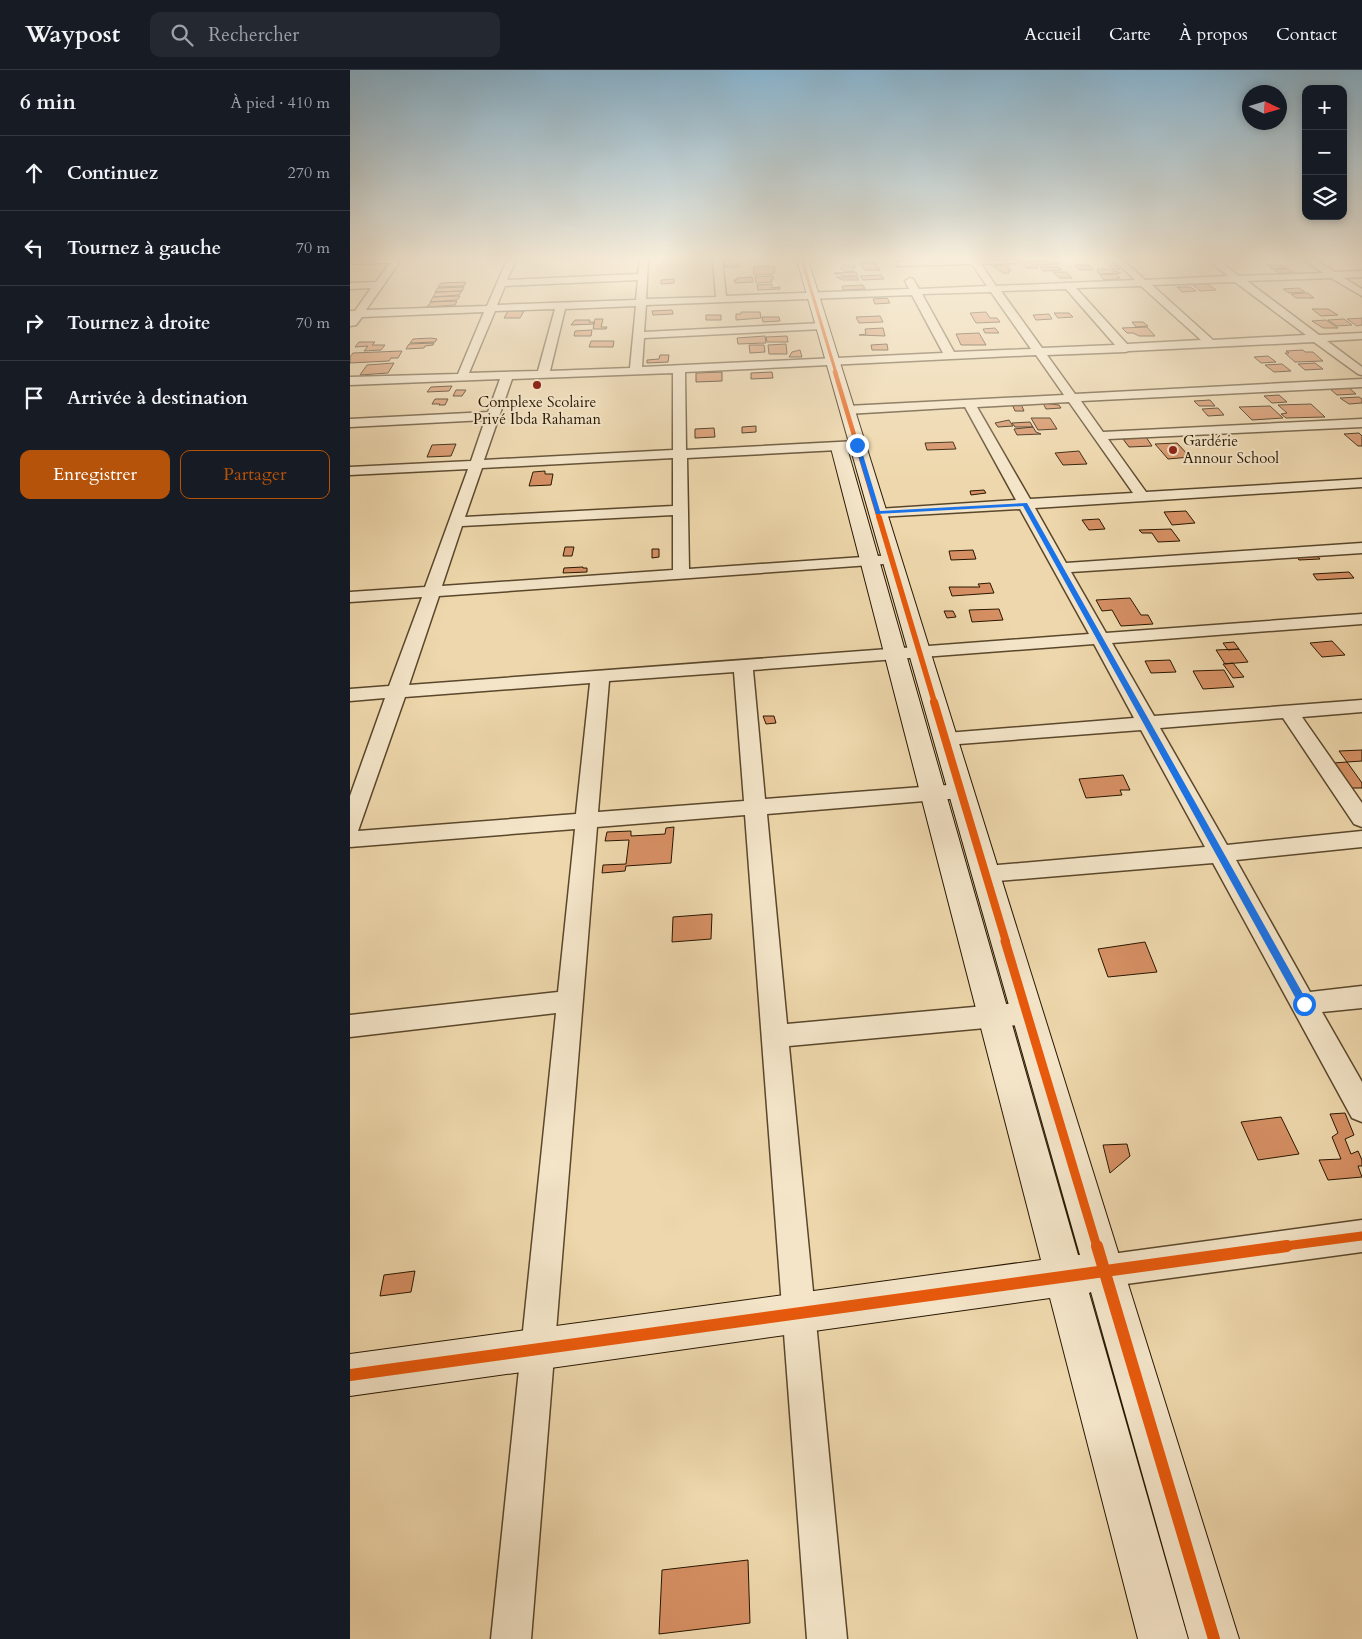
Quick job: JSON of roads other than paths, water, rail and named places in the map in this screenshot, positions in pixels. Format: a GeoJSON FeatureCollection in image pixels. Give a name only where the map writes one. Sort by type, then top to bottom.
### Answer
{"type":"FeatureCollection","features":[{"type":"Feature","properties":{"kind":"street"},"geometry":{"type":"LineString","coordinates":[[462,377],[480,333]]}},
{"type":"Feature","properties":{"kind":"street"},"geometry":{"type":"LineString","coordinates":[[543,374],[554,333]]}},
{"type":"Feature","properties":{"kind":"street"},"geometry":{"type":"LineString","coordinates":[[636,371],[639,335],[674,333]]}},
{"type":"Feature","properties":{"kind":"street"},"geometry":{"type":"LineString","coordinates":[[816,333],[947,793],[994,1016],[1163,1639]]}},
{"type":"Feature","properties":{"kind":"street"},"geometry":{"type":"LineString","coordinates":[[938,333],[950,356]]}},
{"type":"Feature","properties":{"kind":"street"},"geometry":{"type":"LineString","coordinates":[[1026,333],[1142,496]]}},
{"type":"Feature","properties":{"kind":"street"},"geometry":{"type":"LineString","coordinates":[[1112,333],[1125,348]]}},
{"type":"Feature","properties":{"kind":"street"},"geometry":{"type":"LineString","coordinates":[[1198,333],[1210,344]]}},
{"type":"Feature","properties":{"kind":"street"},"geometry":{"type":"LineString","coordinates":[[1312,333],[1362,372]]}},
{"type":"Feature","properties":{"kind":"street"},"geometry":{"type":"LineString","coordinates":[[350,381],[636,371],[1362,336]]}},
{"type":"Feature","properties":{"kind":"street"},"geometry":{"type":"LineString","coordinates":[[824,362],[847,410],[848,445],[878,513],[881,561]]}},
{"type":"Feature","properties":{"kind":"street"},"geometry":{"type":"LineString","coordinates":[[679,369],[681,575]]}},
{"type":"Feature","properties":{"kind":"street"},"geometry":{"type":"LineString","coordinates":[[350,826],[507,376]]}},
{"type":"Feature","properties":{"kind":"street"},"geometry":{"type":"LineString","coordinates":[[847,410],[1362,383]]}},
{"type":"Feature","properties":{"kind":"street"},"geometry":{"type":"LineString","coordinates":[[969,403],[1362,1109]]}},
{"type":"Feature","properties":{"kind":"street"},"geometry":{"type":"LineString","coordinates":[[350,423],[493,416]]}},
{"type":"Feature","properties":{"kind":"street"},"geometry":{"type":"LineString","coordinates":[[1098,436],[1362,423]]}},
{"type":"Feature","properties":{"kind":"street"},"geometry":{"type":"LineString","coordinates":[[350,487],[354,471],[848,445]]}},
{"type":"Feature","properties":{"kind":"street"},"geometry":{"type":"LineString","coordinates":[[878,513],[1142,496],[1359,486]]}},
{"type":"Feature","properties":{"kind":"street"},"geometry":{"type":"LineString","coordinates":[[456,522],[680,510]]}},
{"type":"Feature","properties":{"kind":"street"},"geometry":{"type":"LineString","coordinates":[[1061,568],[1362,548]]}},
{"type":"Feature","properties":{"kind":"street"},"geometry":{"type":"LineString","coordinates":[[350,597],[881,561]]}},
{"type":"Feature","properties":{"kind":"street"},"geometry":{"type":"LineString","coordinates":[[350,695],[1362,619]]}},
{"type":"Feature","properties":{"kind":"street"},"geometry":{"type":"LineString","coordinates":[[907,653],[946,739],[947,793],[986,874],[1214,1639]]}},
{"type":"Feature","properties":{"kind":"street"},"geometry":{"type":"LineString","coordinates":[[743,665],[827,1639]]}},
{"type":"Feature","properties":{"kind":"street"},"geometry":{"type":"LineString","coordinates":[[511,1639],[600,676]]}},
{"type":"Feature","properties":{"kind":"street"},"geometry":{"type":"LineString","coordinates":[[946,739],[1362,706]]}},
{"type":"Feature","properties":{"kind":"street"},"geometry":{"type":"LineString","coordinates":[[1289,712],[1362,819]]}},
{"type":"Feature","properties":{"kind":"street"},"geometry":{"type":"LineString","coordinates":[[350,839],[947,793]]}},
{"type":"Feature","properties":{"kind":"street"},"geometry":{"type":"LineString","coordinates":[[986,874],[1220,854],[1362,839]]}},
{"type":"Feature","properties":{"kind":"street"},"geometry":{"type":"LineString","coordinates":[[1304,1004],[1362,997]]}},
{"type":"Feature","properties":{"kind":"street"},"geometry":{"type":"LineString","coordinates":[[350,1026],[570,1001]]}},
{"type":"Feature","properties":{"kind":"street"},"geometry":{"type":"LineString","coordinates":[[775,1036],[1028,1013]]}},
{"type":"Feature","properties":{"kind":"street"},"geometry":{"type":"LineString","coordinates":[[350,1375],[1362,1236]]}},
{"type":"Feature","properties":{"kind":"place","name":"Complexe Scolaire Privé Ibda Rahaman"},"geometry":{"type":"Point","coordinates":[537,385]}},
{"type":"Feature","properties":{"kind":"place","name":"Gardérie Annour School"},"geometry":{"type":"Point","coordinates":[1173,450]}}]}
